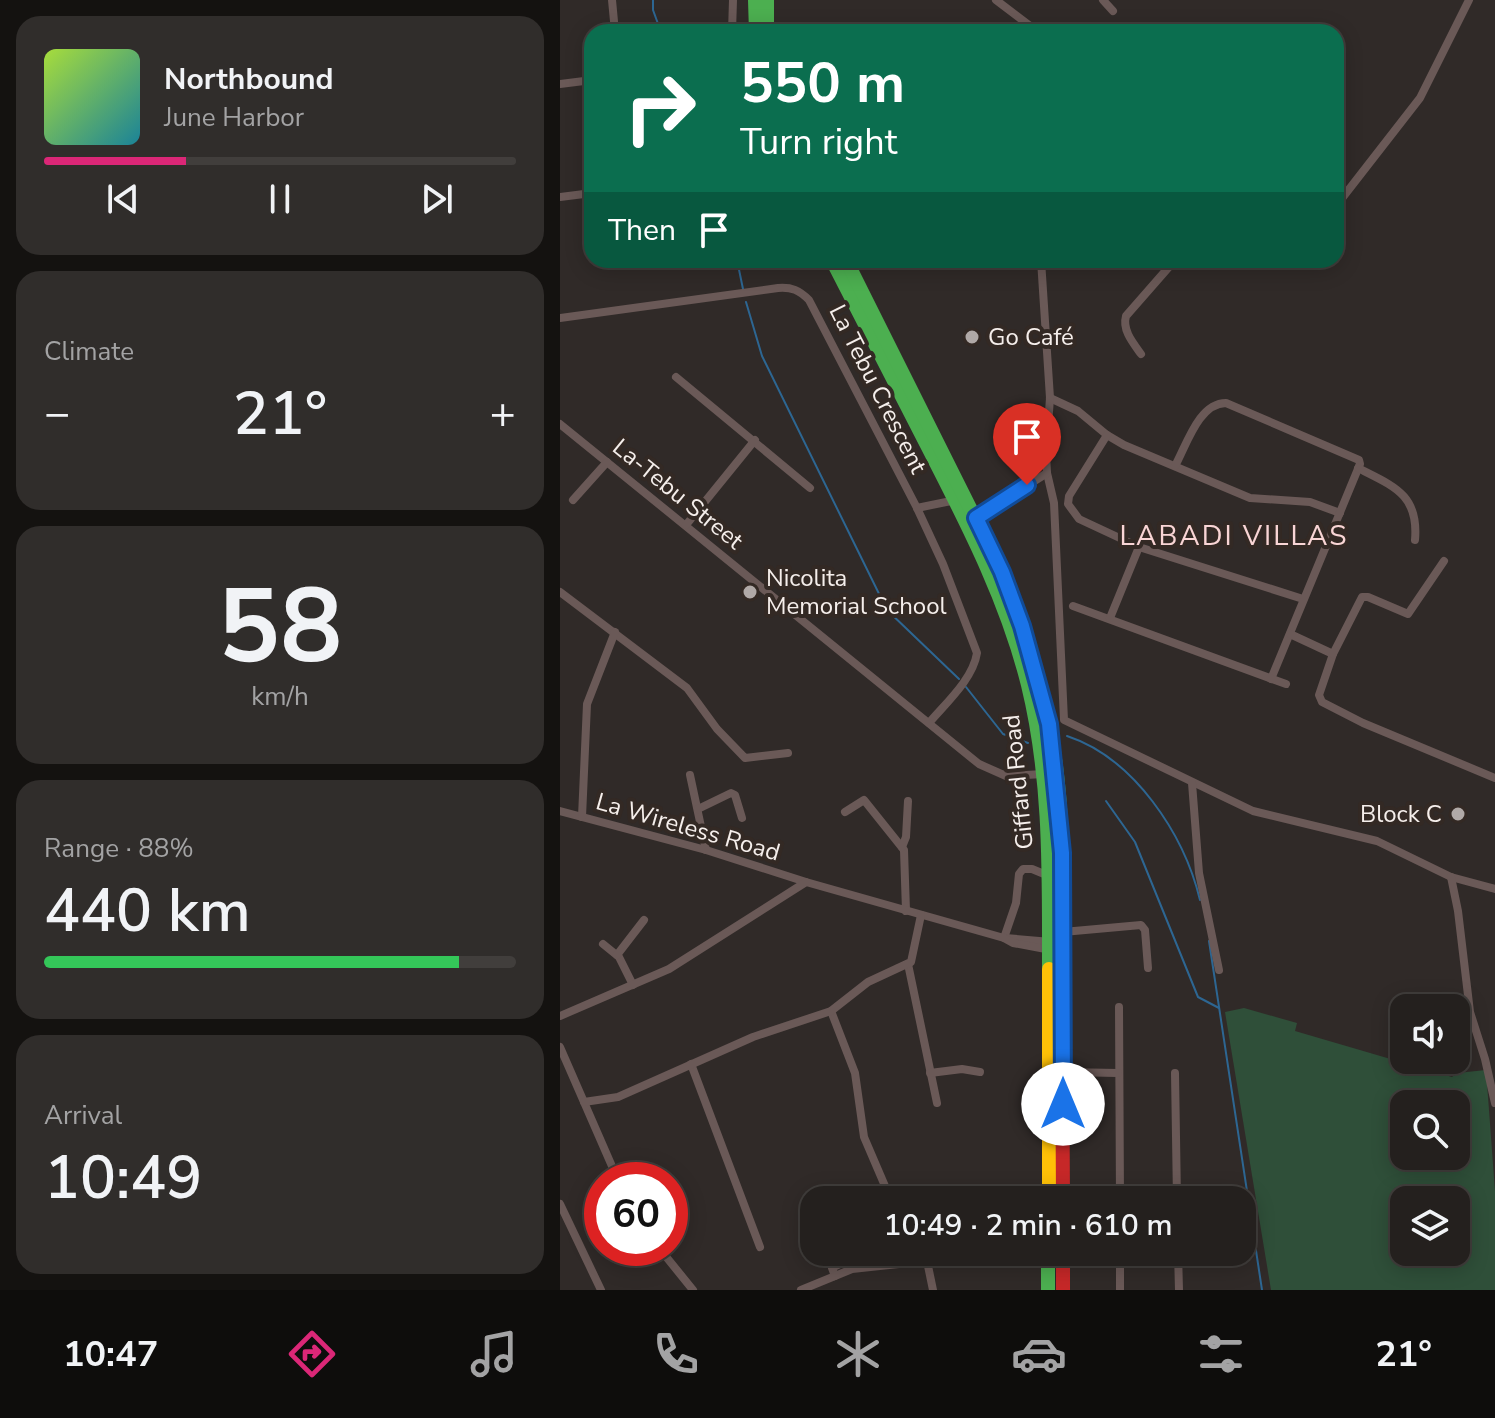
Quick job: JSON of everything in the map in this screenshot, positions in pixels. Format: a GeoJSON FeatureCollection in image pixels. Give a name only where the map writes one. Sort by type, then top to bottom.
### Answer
{"type":"FeatureCollection","features":[{"type":"Feature","properties":{"kind":"main road"},"geometry":{"type":"LineString","coordinates":[[755,0],[756,24]]}},
{"type":"Feature","properties":{"kind":"main road"},"geometry":{"type":"LineString","coordinates":[[767,0],[767,24]]}},
{"type":"Feature","properties":{"kind":"main road","name":"Giffard Road"},"geometry":{"type":"LineString","coordinates":[[836,268],[956,500],[989,571],[1011,626],[1028,686],[1044,774],[1049,876],[1057,943],[1063,1072],[1063,1186]]}},
{"type":"Feature","properties":{"kind":"main road","name":"Giffard Road"},"geometry":{"type":"LineString","coordinates":[[850,268],[1002,572],[1022,626],[1049,724],[1060,819],[1049,1186]]}},
{"type":"Feature","properties":{"kind":"main road"},"geometry":{"type":"LineString","coordinates":[[1048,1266],[1048,1290]]}},
{"type":"Feature","properties":{"kind":"main road"},"geometry":{"type":"LineString","coordinates":[[1063,1266],[1063,1290]]}},
{"type":"Feature","properties":{"kind":"street"},"geometry":{"type":"LineString","coordinates":[[612,0],[614,24]]}},
{"type":"Feature","properties":{"kind":"street"},"geometry":{"type":"LineString","coordinates":[[996,0],[1011,6],[1030,24]]}},
{"type":"Feature","properties":{"kind":"street"},"geometry":{"type":"LineString","coordinates":[[1103,0],[1113,11]]}},
{"type":"Feature","properties":{"kind":"street"},"geometry":{"type":"LineString","coordinates":[[1344,196],[1420,98],[1469,0]]}},
{"type":"Feature","properties":{"kind":"street"},"geometry":{"type":"LineString","coordinates":[[732,24],[733,3]]}},
{"type":"Feature","properties":{"kind":"street"},"geometry":{"type":"LineString","coordinates":[[560,84],[584,81]]}},
{"type":"Feature","properties":{"kind":"street"},"geometry":{"type":"LineString","coordinates":[[560,197],[584,194]]}},
{"type":"Feature","properties":{"kind":"street"},"geometry":{"type":"LineString","coordinates":[[1042,268],[1050,398],[1046,453],[1054,503],[1062,717],[1069,724],[1261,814],[1377,841],[1451,877],[1495,889]]}},
{"type":"Feature","properties":{"kind":"street"},"geometry":{"type":"LineString","coordinates":[[1141,354],[1129,338],[1124,322],[1168,268]]}},
{"type":"Feature","properties":{"kind":"street","name":"La Tebu Crescent"},"geometry":{"type":"LineString","coordinates":[[560,318],[791,287],[809,300],[917,508],[943,564],[977,653],[970,674],[929,723]]}},
{"type":"Feature","properties":{"kind":"street"},"geometry":{"type":"LineString","coordinates":[[676,377],[810,488]]}},
{"type":"Feature","properties":{"kind":"street"},"geometry":{"type":"LineString","coordinates":[[1050,398],[1078,411],[1107,435],[1250,498],[1310,502],[1340,513]]}},
{"type":"Feature","properties":{"kind":"street"},"geometry":{"type":"LineString","coordinates":[[1175,466],[1206,410],[1217,403],[1226,403],[1356,457],[1360,464],[1271,679]]}},
{"type":"Feature","properties":{"kind":"street","name":"La-Tebu Street"},"geometry":{"type":"LineString","coordinates":[[561,426],[979,764],[998,774],[1016,777],[1044,774]]}},
{"type":"Feature","properties":{"kind":"street"},"geometry":{"type":"LineString","coordinates":[[1107,435],[1069,496],[1068,504],[1079,519],[1139,547],[1303,599]]}},
{"type":"Feature","properties":{"kind":"street"},"geometry":{"type":"LineString","coordinates":[[686,525],[755,440]]}},
{"type":"Feature","properties":{"kind":"street"},"geometry":{"type":"LineString","coordinates":[[573,500],[607,462]]}},
{"type":"Feature","properties":{"kind":"street"},"geometry":{"type":"LineString","coordinates":[[1358,468],[1402,492],[1416,521],[1415,540]]}},
{"type":"Feature","properties":{"kind":"street"},"geometry":{"type":"LineString","coordinates":[[976,518],[1047,473]]}},
{"type":"Feature","properties":{"kind":"street"},"geometry":{"type":"LineString","coordinates":[[917,508],[956,500]]}},
{"type":"Feature","properties":{"kind":"street"},"geometry":{"type":"LineString","coordinates":[[1110,618],[1139,547]]}},
{"type":"Feature","properties":{"kind":"street"},"geometry":{"type":"LineString","coordinates":[[1444,561],[1408,614],[1362,597],[1333,654],[1319,695],[1322,702],[1363,723],[1495,778]]}},
{"type":"Feature","properties":{"kind":"street"},"geometry":{"type":"LineString","coordinates":[[560,592],[693,694],[717,729],[745,758],[788,753]]}},
{"type":"Feature","properties":{"kind":"street"},"geometry":{"type":"LineString","coordinates":[[1073,606],[1286,684]]}},
{"type":"Feature","properties":{"kind":"street"},"geometry":{"type":"LineString","coordinates":[[582,817],[587,704],[615,632]]}},
{"type":"Feature","properties":{"kind":"street"},"geometry":{"type":"LineString","coordinates":[[1290,634],[1333,654]]}},
{"type":"Feature","properties":{"kind":"street"},"geometry":{"type":"LineString","coordinates":[[1049,724],[1069,724]]}},
{"type":"Feature","properties":{"kind":"street"},"geometry":{"type":"LineString","coordinates":[[690,775],[706,850]]}},
{"type":"Feature","properties":{"kind":"street"},"geometry":{"type":"LineString","coordinates":[[1192,783],[1199,873],[1219,970]]}},
{"type":"Feature","properties":{"kind":"street"},"geometry":{"type":"LineString","coordinates":[[698,809],[731,793],[735,795],[742,818]]}},
{"type":"Feature","properties":{"kind":"street"},"geometry":{"type":"LineString","coordinates":[[845,812],[864,800],[902,847],[905,854],[906,911]]}},
{"type":"Feature","properties":{"kind":"street"},"geometry":{"type":"LineString","coordinates":[[902,847],[906,837],[908,801]]}},
{"type":"Feature","properties":{"kind":"street","name":"La Wireless Road"},"geometry":{"type":"LineString","coordinates":[[560,811],[706,850],[1004,938],[1057,943],[1141,925],[1145,930],[1148,968]]}},
{"type":"Feature","properties":{"kind":"street"},"geometry":{"type":"LineString","coordinates":[[1004,938],[1023,869],[1049,876]]}},
{"type":"Feature","properties":{"kind":"street"},"geometry":{"type":"LineString","coordinates":[[1451,877],[1470,1012],[1495,1103]]}},
{"type":"Feature","properties":{"kind":"street"},"geometry":{"type":"LineString","coordinates":[[560,1016],[633,985],[698,952],[806,882]]}},
{"type":"Feature","properties":{"kind":"street"},"geometry":{"type":"LineString","coordinates":[[584,1102],[618,1097],[753,1037],[831,1011],[868,982],[893,968],[908,964],[912,959],[921,915]]}},
{"type":"Feature","properties":{"kind":"street"},"geometry":{"type":"LineString","coordinates":[[617,955],[644,920]]}},
{"type":"Feature","properties":{"kind":"street"},"geometry":{"type":"LineString","coordinates":[[603,944],[617,955],[633,985]]}},
{"type":"Feature","properties":{"kind":"street"},"geometry":{"type":"LineString","coordinates":[[908,964],[937,1103]]}},
{"type":"Feature","properties":{"kind":"street"},"geometry":{"type":"LineString","coordinates":[[1119,1007],[1120,1186]]}},
{"type":"Feature","properties":{"kind":"street"},"geometry":{"type":"LineString","coordinates":[[831,1011],[855,1073],[864,1137],[885,1186]]}},
{"type":"Feature","properties":{"kind":"street"},"geometry":{"type":"LineString","coordinates":[[560,1047],[610,1162]]}},
{"type":"Feature","properties":{"kind":"street"},"geometry":{"type":"LineString","coordinates":[[691,1064],[760,1247]]}},
{"type":"Feature","properties":{"kind":"street"},"geometry":{"type":"LineString","coordinates":[[930,1073],[962,1069],[980,1072]]}},
{"type":"Feature","properties":{"kind":"street"},"geometry":{"type":"LineString","coordinates":[[1063,1072],[1118,1073]]}},
{"type":"Feature","properties":{"kind":"street"},"geometry":{"type":"LineString","coordinates":[[1175,1073],[1177,1186]]}},
{"type":"Feature","properties":{"kind":"street"},"geometry":{"type":"LineString","coordinates":[[560,1204],[601,1290]]}},
{"type":"Feature","properties":{"kind":"street"},"geometry":{"type":"LineString","coordinates":[[674,1266],[693,1290]]}},
{"type":"Feature","properties":{"kind":"street"},"geometry":{"type":"LineString","coordinates":[[835,1276],[832,1268],[836,1266]]}},
{"type":"Feature","properties":{"kind":"street"},"geometry":{"type":"LineString","coordinates":[[801,1290],[866,1266]]}},
{"type":"Feature","properties":{"kind":"street"},"geometry":{"type":"LineString","coordinates":[[928,1266],[933,1290]]}},
{"type":"Feature","properties":{"kind":"street"},"geometry":{"type":"LineString","coordinates":[[1120,1266],[1120,1290]]}},
{"type":"Feature","properties":{"kind":"street"},"geometry":{"type":"LineString","coordinates":[[1178,1266],[1179,1290]]}},
{"type":"Feature","properties":{"kind":"green space"},"geometry":{"type":"Polygon","coordinates":[[[1244,1008],[1297,1023],[1295,1031],[1390,1059],[1390,1074],[1442,1074],[1452,1077],[1486,1070],[1495,1191],[1495,1290],[1271,1290],[1225,1012],[1244,1008]]]}},
{"type":"Feature","properties":{"kind":"waterway"},"geometry":{"type":"LineString","coordinates":[[653,0],[658,24]]}},
{"type":"Feature","properties":{"kind":"waterway"},"geometry":{"type":"LineString","coordinates":[[739,268],[743,289]]}},
{"type":"Feature","properties":{"kind":"waterway"},"geometry":{"type":"LineString","coordinates":[[746,302],[762,356],[887,610],[959,679]]}},
{"type":"Feature","properties":{"kind":"waterway"},"geometry":{"type":"LineString","coordinates":[[966,687],[1003,734],[1028,743]]}},
{"type":"Feature","properties":{"kind":"waterway"},"geometry":{"type":"LineString","coordinates":[[1067,736],[1114,762],[1153,802],[1182,850],[1200,900]]}},
{"type":"Feature","properties":{"kind":"waterway"},"geometry":{"type":"LineString","coordinates":[[1106,801],[1135,842],[1198,997],[1219,1008]]}},
{"type":"Feature","properties":{"kind":"waterway"},"geometry":{"type":"LineString","coordinates":[[1209,941],[1262,1290]]}},
{"type":"Feature","properties":{"kind":"traffic: fast"},"geometry":{"type":"LineString","coordinates":[[755,0],[756,24]]}},
{"type":"Feature","properties":{"kind":"traffic: fast"},"geometry":{"type":"LineString","coordinates":[[767,0],[767,24]]}},
{"type":"Feature","properties":{"kind":"traffic: fast"},"geometry":{"type":"LineString","coordinates":[[836,268],[974,539],[1020,655],[1036,720],[1045,791],[1049,969]]}},
{"type":"Feature","properties":{"kind":"traffic: fast"},"geometry":{"type":"LineString","coordinates":[[850,268],[1002,572],[1040,685],[1055,760],[1062,836],[1062,1028]]}},
{"type":"Feature","properties":{"kind":"traffic: fast"},"geometry":{"type":"LineString","coordinates":[[1048,1266],[1048,1290]]}},
{"type":"Feature","properties":{"kind":"traffic: slow"},"geometry":{"type":"LineString","coordinates":[[1049,969],[1049,1186]]}},
{"type":"Feature","properties":{"kind":"traffic: jam"},"geometry":{"type":"LineString","coordinates":[[1062,1028],[1063,1186]]}},
{"type":"Feature","properties":{"kind":"traffic: jam"},"geometry":{"type":"LineString","coordinates":[[1063,1266],[1063,1290]]}},
{"type":"Feature","properties":{"kind":"place","name":"Go Café"},"geometry":{"type":"Point","coordinates":[972,337]}},
{"type":"Feature","properties":{"kind":"place","name":"Nicolita Memorial School"},"geometry":{"type":"Point","coordinates":[750,592]}},
{"type":"Feature","properties":{"kind":"place","name":"Block C"},"geometry":{"type":"Point","coordinates":[1458,814]}},
{"type":"Feature","properties":{"kind":"district","name":"LABADI VILLAS"},"geometry":{"type":"Point","coordinates":[1234,535]}},
{"type":"Feature","properties":{"kind":"route"},"geometry":{"type":"LineString","coordinates":[[1027,485],[976,518],[1002,572],[1022,626],[1049,724],[1062,853],[1063,1104]]}}]}
